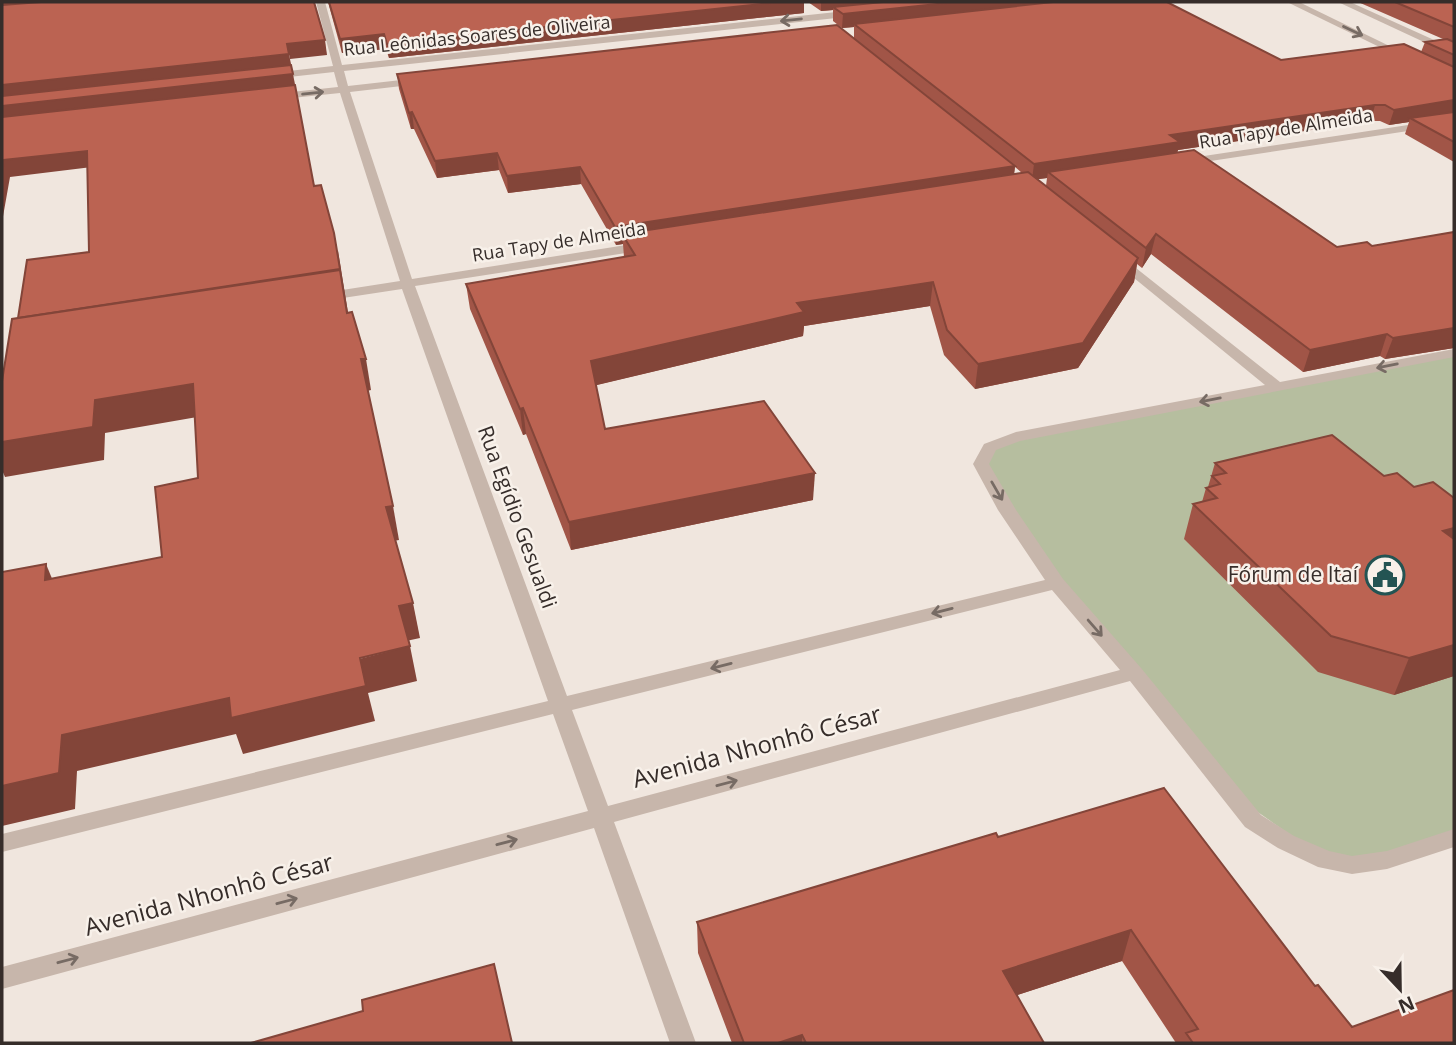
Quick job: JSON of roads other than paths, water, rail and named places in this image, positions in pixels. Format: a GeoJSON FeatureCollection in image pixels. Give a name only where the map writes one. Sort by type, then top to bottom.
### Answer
{"type":"FeatureCollection","features":[{"type":"Feature","properties":{"kind":"street","name":"Rua Egídio Gesualdi"},"geometry":{"type":"LineString","coordinates":[[320,2],[344,89],[407,284],[683,1043]]}},
{"type":"Feature","properties":{"kind":"street"},"geometry":{"type":"LineString","coordinates":[[799,2],[830,25]]}},
{"type":"Feature","properties":{"kind":"street"},"geometry":{"type":"LineString","coordinates":[[1292,2],[1417,61]]}},
{"type":"Feature","properties":{"kind":"street"},"geometry":{"type":"LineString","coordinates":[[1343,2],[1454,53]]}},
{"type":"Feature","properties":{"kind":"street","name":"Rua Leônidas Soares de Oliveira"},"geometry":{"type":"LineString","coordinates":[[257,78],[860,12]]}},
{"type":"Feature","properties":{"kind":"street","name":"Rua Leônidas Soares de Oliveira"},"geometry":{"type":"LineString","coordinates":[[262,98],[427,80]]}},
{"type":"Feature","properties":{"kind":"street","name":"Rua Tapy de Almeida"},"geometry":{"type":"LineString","coordinates":[[1166,165],[1454,121]]}},
{"type":"Feature","properties":{"kind":"street","name":"Rua Tapy de Almeida"},"geometry":{"type":"LineString","coordinates":[[313,298],[656,244]]}},
{"type":"Feature","properties":{"kind":"street"},"geometry":{"type":"LineString","coordinates":[[1104,247],[1277,387]]}},
{"type":"Feature","properties":{"kind":"street"},"geometry":{"type":"LineString","coordinates":[[1454,353],[1016,437],[990,447],[981,464],[1007,510],[1056,583],[1134,673],[1253,821],[1286,842],[1326,860],[1352,865],[1387,860],[1454,838]]}},
{"type":"Feature","properties":{"kind":"street"},"geometry":{"type":"LineString","coordinates":[[2,843],[1056,583]]}},
{"type":"Feature","properties":{"kind":"street","name":"Avenida Nhonhô César"},"geometry":{"type":"LineString","coordinates":[[2,978],[1134,673]]}},
{"type":"Feature","properties":{"kind":"place","name":"Fórum de Itaí"},"geometry":{"type":"Point","coordinates":[1385,575]}}]}
